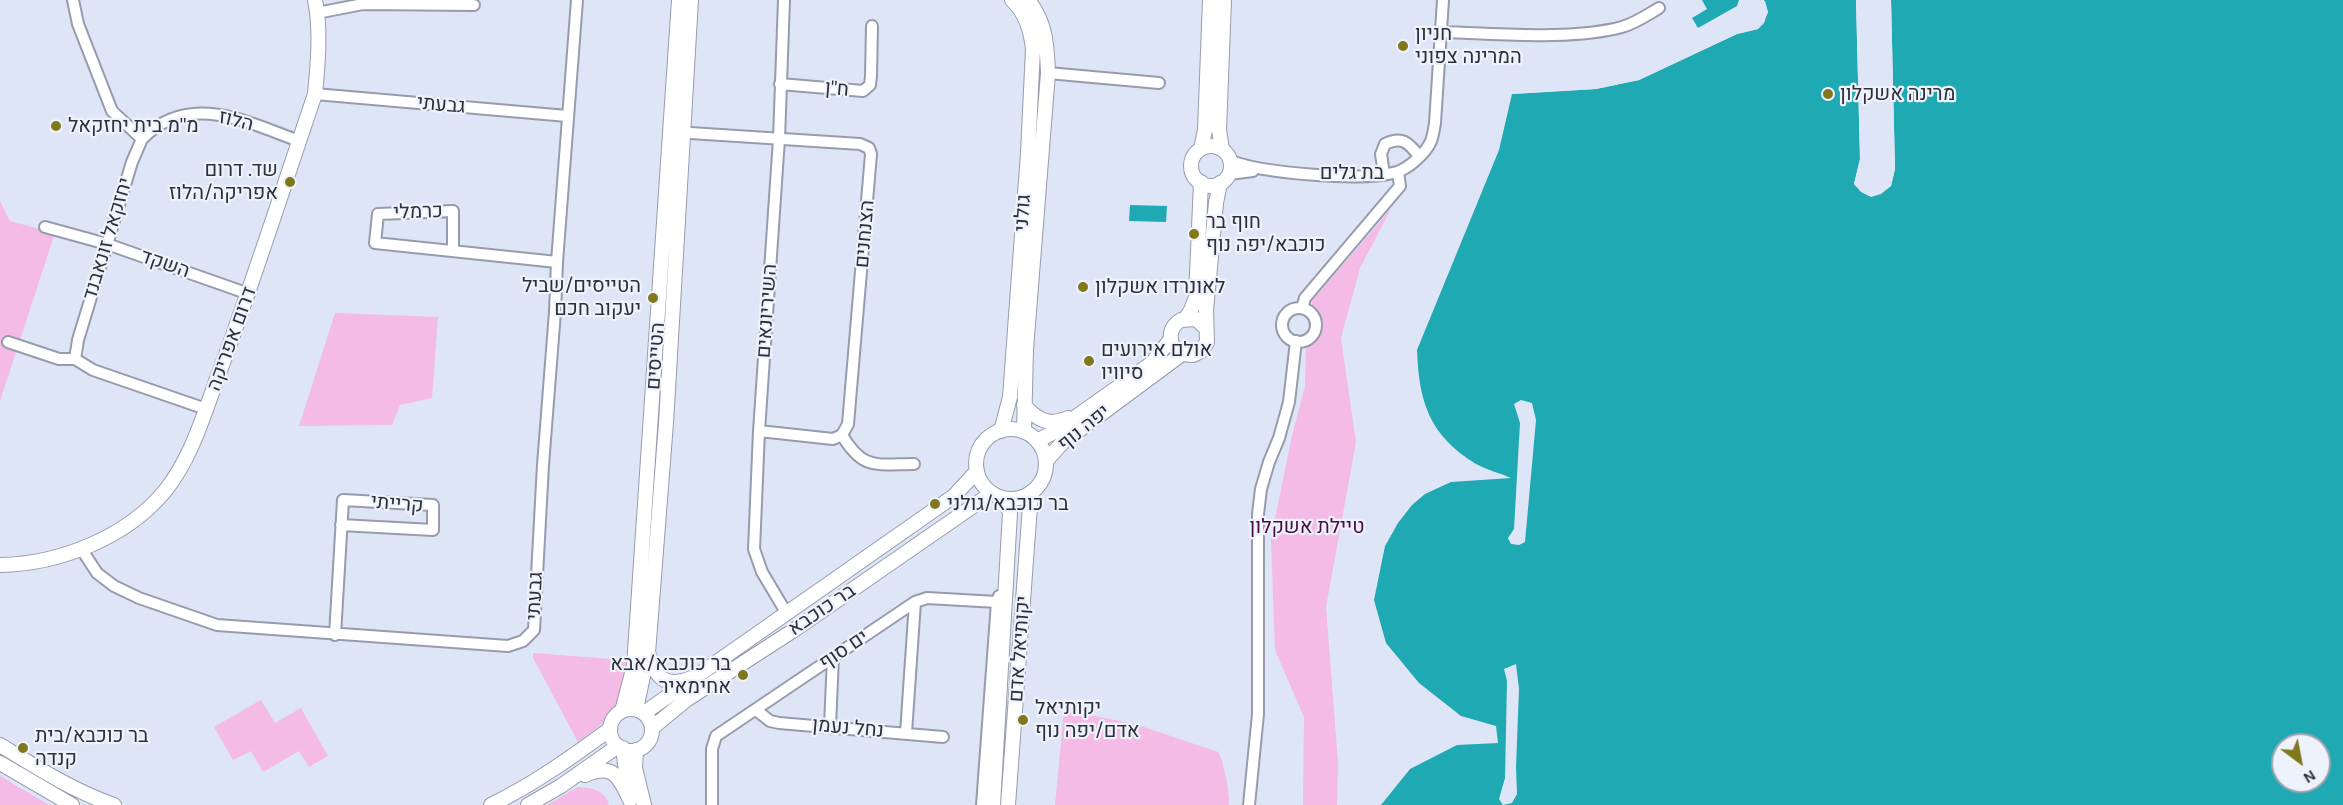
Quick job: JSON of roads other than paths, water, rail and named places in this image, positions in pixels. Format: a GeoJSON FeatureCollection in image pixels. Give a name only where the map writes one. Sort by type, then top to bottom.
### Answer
{"type":"FeatureCollection","features":[{"type":"Feature","properties":{"kind":"main road","name":"הטייסים"},"geometry":{"type":"LineString","coordinates":[[634,711],[648,653],[666,423],[679,0]]}},
{"type":"Feature","properties":{"kind":"main road","name":"הטייסים"},"geometry":{"type":"LineString","coordinates":[[634,711],[634,666],[676,132],[691,0]]}},
{"type":"Feature","properties":{"kind":"main road","name":"גולני"},"geometry":{"type":"LineString","coordinates":[[1001,431],[1010,397],[1033,49],[1026,18],[1012,0]]}},
{"type":"Feature","properties":{"kind":"main road","name":"גולני"},"geometry":{"type":"LineString","coordinates":[[1024,432],[1026,349],[1048,73],[1047,41],[1035,9],[1028,0]]}},
{"type":"Feature","properties":{"kind":"main road"},"geometry":{"type":"LineString","coordinates":[[1201,149],[1205,130],[1210,0]]}},
{"type":"Feature","properties":{"kind":"main road"},"geometry":{"type":"LineString","coordinates":[[1206,328],[1196,319],[1180,320],[1172,328],[1170,339],[1172,345],[1182,354],[1193,355],[1202,351],[1207,342],[1206,328],[1215,213],[1227,173],[1220,130],[1224,0]]}},
{"type":"Feature","properties":{"kind":"main road","name":"דרום אפריקה"},"geometry":{"type":"LineString","coordinates":[[0,565],[47,561],[82,550],[117,531],[164,492],[182,466],[249,294],[315,94],[318,61],[316,6]]}},
{"type":"Feature","properties":{"kind":"main road"},"geometry":{"type":"LineString","coordinates":[[1222,149],[1211,146],[1201,149],[1194,156],[1192,166],[1194,175],[1201,182],[1214,185],[1227,173]]}},
{"type":"Feature","properties":{"kind":"main road"},"geometry":{"type":"LineString","coordinates":[[1186,318],[1197,290],[1201,182]]}},
{"type":"Feature","properties":{"kind":"main road","name":"יפה נוף"},"geometry":{"type":"LineString","coordinates":[[1037,441],[1152,363],[1170,339]]}},
{"type":"Feature","properties":{"kind":"main road","name":"יפה נוף"},"geometry":{"type":"LineString","coordinates":[[1046,461],[1062,443],[1182,354]]}},
{"type":"Feature","properties":{"kind":"main road"},"geometry":{"type":"LineString","coordinates":[[1024,405],[1036,418],[1050,423],[1084,411]]}},
{"type":"Feature","properties":{"kind":"main road"},"geometry":{"type":"LineString","coordinates":[[1013,429],[1024,432],[1037,441],[1044,452],[1046,461],[1043,476],[1031,492],[1017,498],[996,495],[984,485],[977,471],[977,456],[981,446],[992,435],[1001,431],[1013,429]]}},
{"type":"Feature","properties":{"kind":"main road","name":"בר כוכבא"},"geometry":{"type":"LineString","coordinates":[[634,711],[709,670],[954,496],[977,471]]}},
{"type":"Feature","properties":{"kind":"main road","name":"יקותיאל אדם"},"geometry":{"type":"LineString","coordinates":[[1008,805],[1031,492]]}},
{"type":"Feature","properties":{"kind":"main road","name":"בר כוכבא"},"geometry":{"type":"LineString","coordinates":[[652,728],[686,700],[996,495]]}},
{"type":"Feature","properties":{"kind":"main road","name":"יקותיאל אדם"},"geometry":{"type":"LineString","coordinates":[[993,805],[1010,513],[1006,503],[996,495]]}},
{"type":"Feature","properties":{"kind":"main road"},"geometry":{"type":"LineString","coordinates":[[648,653],[656,675],[671,683],[682,682],[709,670]]}},
{"type":"Feature","properties":{"kind":"main road"},"geometry":{"type":"LineString","coordinates":[[528,805],[626,748],[649,740],[652,728],[649,719],[634,711],[614,717],[610,729],[612,738],[626,748],[635,768],[644,805]]}},
{"type":"Feature","properties":{"kind":"main road"},"geometry":{"type":"LineString","coordinates":[[491,805],[526,788],[553,771],[610,729]]}},
{"type":"Feature","properties":{"kind":"main road"},"geometry":{"type":"LineString","coordinates":[[0,744],[35,766],[93,797],[114,805]]}},
{"type":"Feature","properties":{"kind":"main road"},"geometry":{"type":"LineString","coordinates":[[626,748],[631,802]]}},
{"type":"Feature","properties":{"kind":"main road"},"geometry":{"type":"LineString","coordinates":[[0,763],[72,805]]}},
{"type":"Feature","properties":{"kind":"main road"},"geometry":{"type":"LineString","coordinates":[[561,786],[602,770],[610,771],[622,781],[631,802]]}},
{"type":"Feature","properties":{"kind":"street"},"geometry":{"type":"LineString","coordinates":[[73,0],[78,24],[112,111],[142,139]]}},
{"type":"Feature","properties":{"kind":"street","name":"גבעתי"},"geometry":{"type":"LineString","coordinates":[[82,550],[97,573],[114,586],[139,598],[217,625],[508,646],[523,641],[534,630],[543,465],[555,312],[556,262],[577,0]]}},
{"type":"Feature","properties":{"kind":"street","name":"השיריונאים"},"geometry":{"type":"LineString","coordinates":[[783,0],[779,139],[759,431],[754,549],[762,572],[788,614]]}},
{"type":"Feature","properties":{"kind":"street","name":"בת גלים"},"geometry":{"type":"LineString","coordinates":[[1227,173],[1263,170],[1366,177],[1398,172],[1419,156],[1431,143],[1435,123],[1443,0]]}},
{"type":"Feature","properties":{"kind":"street"},"geometry":{"type":"LineString","coordinates":[[316,6],[474,5]]}},
{"type":"Feature","properties":{"kind":"street"},"geometry":{"type":"LineString","coordinates":[[1441,32],[1562,34],[1600,31],[1623,27],[1659,8]]}},
{"type":"Feature","properties":{"kind":"street","name":"ח\"ן"},"geometry":{"type":"LineString","coordinates":[[780,84],[863,91],[870,85],[872,26]]}},
{"type":"Feature","properties":{"kind":"street"},"geometry":{"type":"LineString","coordinates":[[1048,73],[1160,83]]}},
{"type":"Feature","properties":{"kind":"street","name":"גבעתי"},"geometry":{"type":"LineString","coordinates":[[315,94],[567,116]]}},
{"type":"Feature","properties":{"kind":"street","name":"הלוז"},"geometry":{"type":"LineString","coordinates":[[142,139],[153,127],[170,118],[184,113],[200,113],[239,119],[299,141]]}},
{"type":"Feature","properties":{"kind":"street","name":"הצנחנים"},"geometry":{"type":"LineString","coordinates":[[676,132],[860,144],[869,148],[871,154],[848,424],[842,435]]}},
{"type":"Feature","properties":{"kind":"street","name":"יחזקאל זונאבנד"},"geometry":{"type":"LineString","coordinates":[[75,358],[78,340],[132,162],[142,139]]}},
{"type":"Feature","properties":{"kind":"street"},"geometry":{"type":"LineString","coordinates":[[1384,174],[1381,154],[1385,144],[1395,139],[1403,141],[1419,156]]}},
{"type":"Feature","properties":{"kind":"street"},"geometry":{"type":"LineString","coordinates":[[1302,308],[1305,298],[1400,186],[1398,172]]}},
{"type":"Feature","properties":{"kind":"street","name":"כרמלי"},"geometry":{"type":"LineString","coordinates":[[453,250],[453,211],[378,214],[375,243],[556,262]]}},
{"type":"Feature","properties":{"kind":"street","name":"השקד"},"geometry":{"type":"LineString","coordinates":[[45,226],[107,244],[249,294]]}},
{"type":"Feature","properties":{"kind":"street"},"geometry":{"type":"LineString","coordinates":[[1302,308],[1314,316],[1316,327],[1311,336],[1296,341],[1286,336],[1282,325],[1289,311],[1302,308]]}},
{"type":"Feature","properties":{"kind":"street"},"geometry":{"type":"LineString","coordinates":[[1249,805],[1258,714],[1258,514],[1266,471],[1279,438],[1289,402],[1296,341]]}},
{"type":"Feature","properties":{"kind":"street"},"geometry":{"type":"LineString","coordinates":[[8,342],[59,359],[75,358],[93,370],[206,409]]}},
{"type":"Feature","properties":{"kind":"street"},"geometry":{"type":"LineString","coordinates":[[759,431],[833,439],[842,435],[850,449],[861,460],[875,464],[914,464]]}},
{"type":"Feature","properties":{"kind":"street","name":"קרייתי"},"geometry":{"type":"LineString","coordinates":[[335,635],[341,525],[343,500],[433,505],[433,530],[341,525]]}},
{"type":"Feature","properties":{"kind":"street"},"geometry":{"type":"LineString","coordinates":[[982,805],[997,602],[1008,570]]}},
{"type":"Feature","properties":{"kind":"street","name":"ים סוף"},"geometry":{"type":"LineString","coordinates":[[712,805],[712,749],[716,736],[915,602],[927,598],[997,602]]}},
{"type":"Feature","properties":{"kind":"street"},"geometry":{"type":"LineString","coordinates":[[906,733],[915,602]]}},
{"type":"Feature","properties":{"kind":"street"},"geometry":{"type":"LineString","coordinates":[[830,726],[833,657]]}},
{"type":"Feature","properties":{"kind":"street","name":"נחל נעמן"},"geometry":{"type":"LineString","coordinates":[[756,710],[770,721],[943,737]]}},
{"type":"Feature","properties":{"kind":"water"},"geometry":{"type":"Polygon","coordinates":[[[1702,0],[1739,0],[1737,6],[1698,28],[1692,18],[1707,9],[1702,0]]]}},
{"type":"Feature","properties":{"kind":"water"},"geometry":{"type":"Polygon","coordinates":[[[1764,0],[1856,0],[1860,159],[1854,184],[1871,197],[1891,186],[1895,169],[1891,0],[2343,0],[2343,805],[1381,805],[1410,769],[1457,745],[1498,743],[1496,726],[1461,716],[1419,683],[1386,643],[1374,600],[1385,546],[1412,505],[1425,494],[1451,482],[1511,478],[1476,464],[1460,453],[1437,429],[1420,386],[1417,350],[1499,150],[1512,94],[1596,89],[1639,80],[1737,34],[1758,29],[1768,12],[1764,0]]]}},
{"type":"Feature","properties":{"kind":"water"},"geometry":{"type":"Polygon","coordinates":[[[1130,205],[1167,206],[1166,222],[1129,221],[1130,205]]]}},
{"type":"Feature","properties":{"kind":"place","name":"חניון המרינה צפוני"},"geometry":{"type":"Point","coordinates":[1403,46]}},
{"type":"Feature","properties":{"kind":"place","name":"מרינה אשקלון"},"geometry":{"type":"Point","coordinates":[1828,94]}},
{"type":"Feature","properties":{"kind":"place","name":"מ\"מ בית יחזקאל"},"geometry":{"type":"Point","coordinates":[56,126]}},
{"type":"Feature","properties":{"kind":"place","name":"שד. דרום אפריקה/הלוז"},"geometry":{"type":"Point","coordinates":[290,182]}},
{"type":"Feature","properties":{"kind":"place","name":"חוף בר כוכבא/יפה נוף"},"geometry":{"type":"Point","coordinates":[1194,234]}},
{"type":"Feature","properties":{"kind":"place","name":"לאונרדו אשקלון"},"geometry":{"type":"Point","coordinates":[1083,287]}},
{"type":"Feature","properties":{"kind":"place","name":"הטייסים/שביל יעקוב חכם"},"geometry":{"type":"Point","coordinates":[653,298]}},
{"type":"Feature","properties":{"kind":"place","name":"אולם אירועים סיוויו"},"geometry":{"type":"Point","coordinates":[1089,361]}},
{"type":"Feature","properties":{"kind":"place","name":"בר כוכבא/גולני"},"geometry":{"type":"Point","coordinates":[935,504]}},
{"type":"Feature","properties":{"kind":"place","name":"בר כוכבא/אבא אחימאיר"},"geometry":{"type":"Point","coordinates":[743,675]}},
{"type":"Feature","properties":{"kind":"place","name":"יקותיאל אדם/יפה נוף"},"geometry":{"type":"Point","coordinates":[1023,720]}},
{"type":"Feature","properties":{"kind":"place","name":"בר כוכבא/בית קנדה"},"geometry":{"type":"Point","coordinates":[23,748]}},
{"type":"Feature","properties":{"kind":"park label","name":"טיילת אשקלון"},"geometry":{"type":"Point","coordinates":[1307,527]}}]}
